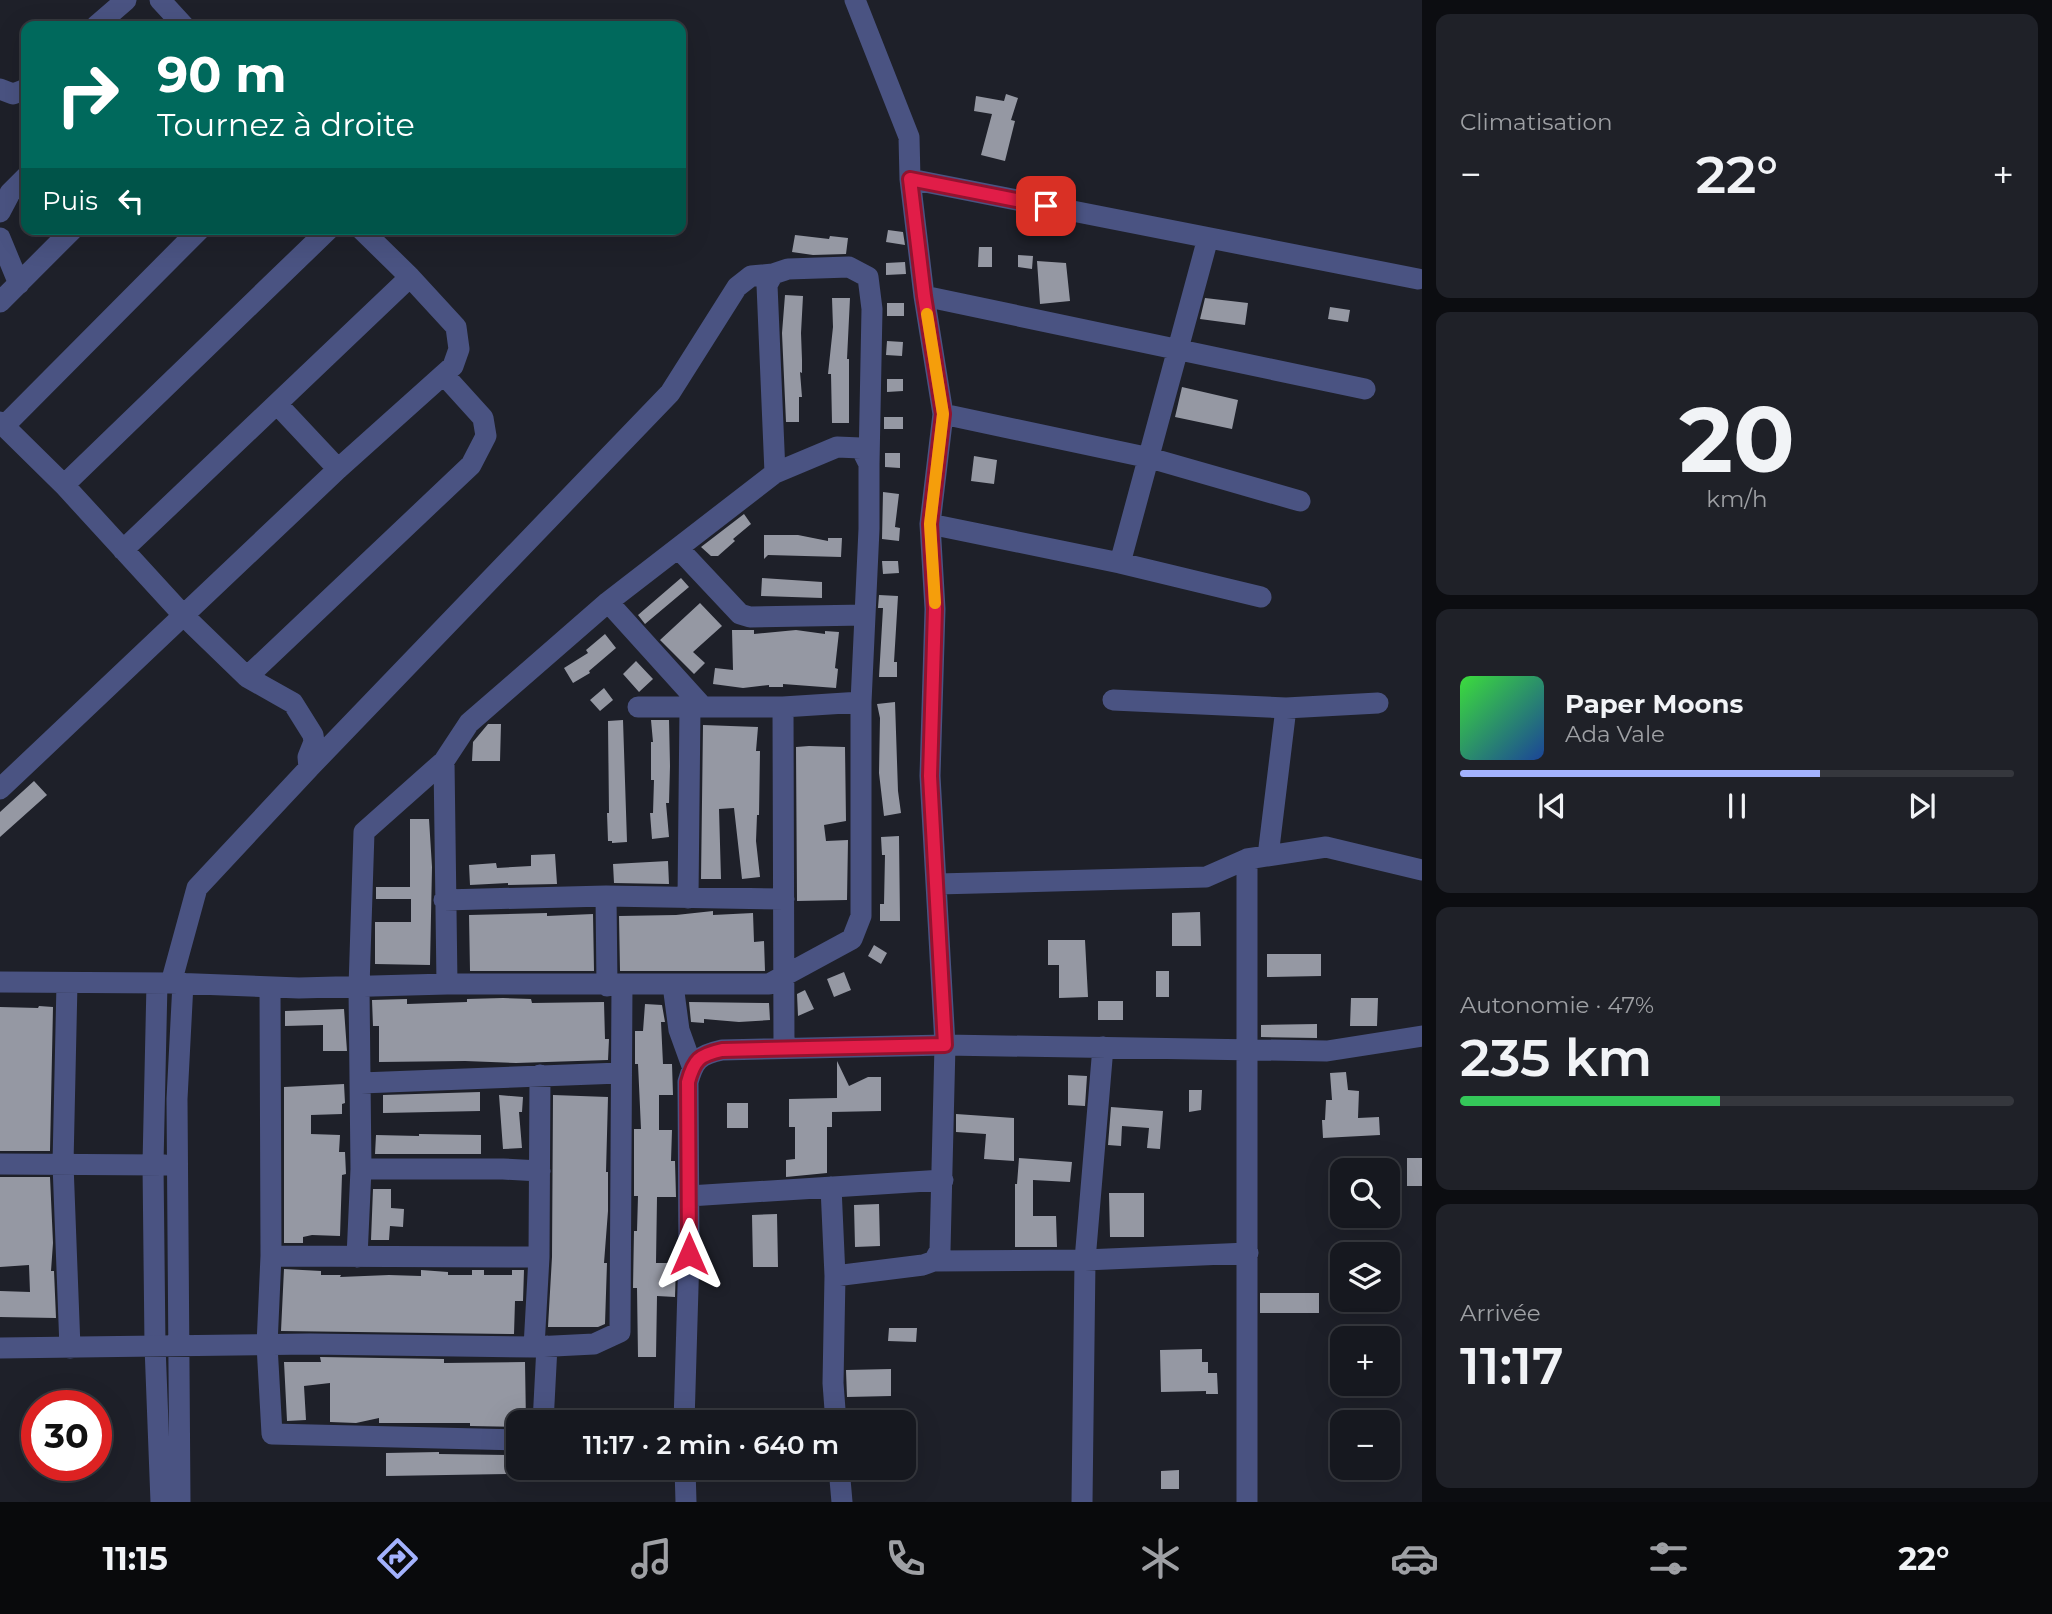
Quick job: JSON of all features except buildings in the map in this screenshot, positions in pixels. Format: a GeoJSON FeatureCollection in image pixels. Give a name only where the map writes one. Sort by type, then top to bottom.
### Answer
{"type":"FeatureCollection","features":[{"type":"Feature","properties":{"kind":"street"},"geometry":{"type":"LineString","coordinates":[[102,21],[125,0]]}},
{"type":"Feature","properties":{"kind":"street"},"geometry":{"type":"LineString","coordinates":[[160,0],[178,21]]}},
{"type":"Feature","properties":{"kind":"street"},"geometry":{"type":"LineString","coordinates":[[855,0],[909,137],[910,179],[924,296],[943,414],[930,524],[935,609],[930,776],[945,1045],[940,1250],[933,1261]]}},
{"type":"Feature","properties":{"kind":"street"},"geometry":{"type":"LineString","coordinates":[[0,89],[13,94],[21,91]]}},
{"type":"Feature","properties":{"kind":"street"},"geometry":{"type":"LineString","coordinates":[[910,179],[1418,279]]}},
{"type":"Feature","properties":{"kind":"street"},"geometry":{"type":"LineString","coordinates":[[0,212],[10,193],[21,182]]}},
{"type":"Feature","properties":{"kind":"street"},"geometry":{"type":"LineString","coordinates":[[0,302],[67,235]]}},
{"type":"Feature","properties":{"kind":"street"},"geometry":{"type":"LineString","coordinates":[[194,235],[2,424],[64,485],[184,616],[247,677],[293,703],[306,722],[314,742],[308,757],[309,768]]}},
{"type":"Feature","properties":{"kind":"street"},"geometry":{"type":"LineString","coordinates":[[64,485],[323,235]]}},
{"type":"Feature","properties":{"kind":"street"},"geometry":{"type":"LineString","coordinates":[[0,789],[338,470],[453,366],[459,349],[456,327],[367,235]]}},
{"type":"Feature","properties":{"kind":"street"},"geometry":{"type":"LineString","coordinates":[[0,238],[19,284]]}},
{"type":"Feature","properties":{"kind":"street"},"geometry":{"type":"LineString","coordinates":[[1120,564],[1209,238]]}},
{"type":"Feature","properties":{"kind":"street"},"geometry":{"type":"LineString","coordinates":[[0,982],[170,983],[270,987],[769,984],[852,939],[861,916],[861,702],[869,529],[872,309],[868,277],[849,267],[788,270],[751,276],[737,287],[670,393],[197,888],[170,983],[153,1164],[155,1346],[161,1502]]}},
{"type":"Feature","properties":{"kind":"street"},"geometry":{"type":"LineString","coordinates":[[774,274],[767,285],[775,473]]}},
{"type":"Feature","properties":{"kind":"street"},"geometry":{"type":"LineString","coordinates":[[123,550],[410,277]]}},
{"type":"Feature","properties":{"kind":"street"},"geometry":{"type":"LineString","coordinates":[[924,296],[1365,389]]}},
{"type":"Feature","properties":{"kind":"street"},"geometry":{"type":"LineString","coordinates":[[247,677],[471,465],[486,436],[483,418],[444,375]]}},
{"type":"Feature","properties":{"kind":"street"},"geometry":{"type":"LineString","coordinates":[[277,404],[338,470]]}},
{"type":"Feature","properties":{"kind":"street"},"geometry":{"type":"LineString","coordinates":[[943,414],[1150,458],[1300,501]]}},
{"type":"Feature","properties":{"kind":"street"},"geometry":{"type":"LineString","coordinates":[[357,1257],[361,1169],[359,987],[364,832],[444,761],[469,723],[608,602],[775,473],[837,447],[861,448],[869,464]]}},
{"type":"Feature","properties":{"kind":"street"},"geometry":{"type":"LineString","coordinates":[[930,524],[1261,597]]}},
{"type":"Feature","properties":{"kind":"street"},"geometry":{"type":"LineString","coordinates":[[678,548],[740,614],[750,617],[865,615]]}},
{"type":"Feature","properties":{"kind":"street"},"geometry":{"type":"LineString","coordinates":[[608,602],[697,707],[688,898]]}},
{"type":"Feature","properties":{"kind":"street"},"geometry":{"type":"LineString","coordinates":[[1114,700],[1286,708],[1378,703]]}},
{"type":"Feature","properties":{"kind":"street"},"geometry":{"type":"LineString","coordinates":[[638,707],[783,706],[861,702]]}},
{"type":"Feature","properties":{"kind":"street"},"geometry":{"type":"LineString","coordinates":[[783,706],[784,1048]]}},
{"type":"Feature","properties":{"kind":"street"},"geometry":{"type":"LineString","coordinates":[[1247,1502],[1248,1049],[1258,858],[1286,708]]}},
{"type":"Feature","properties":{"kind":"street"},"geometry":{"type":"LineString","coordinates":[[444,761],[447,984]]}},
{"type":"Feature","properties":{"kind":"street"},"geometry":{"type":"LineString","coordinates":[[937,884],[1206,877],[1258,858],[1326,847],[1422,870]]}},
{"type":"Feature","properties":{"kind":"street"},"geometry":{"type":"LineString","coordinates":[[444,901],[606,896],[784,900]]}},
{"type":"Feature","properties":{"kind":"street"},"geometry":{"type":"LineString","coordinates":[[0,1348],[540,1346],[594,1344],[620,1332],[620,1073],[606,896]]}},
{"type":"Feature","properties":{"kind":"street"},"geometry":{"type":"LineString","coordinates":[[67,983],[63,1164],[69,1348]]}},
{"type":"Feature","properties":{"kind":"street"},"geometry":{"type":"LineString","coordinates":[[170,983],[177,1099],[180,1502]]}},
{"type":"Feature","properties":{"kind":"street"},"geometry":{"type":"LineString","coordinates":[[673,985],[679,1030],[692,1066]]}},
{"type":"Feature","properties":{"kind":"street"},"geometry":{"type":"LineString","coordinates":[[270,987],[271,1256],[267,1345],[272,1434],[506,1440]]}},
{"type":"Feature","properties":{"kind":"street"},"geometry":{"type":"LineString","coordinates":[[684,1410],[689,1196],[688,1082],[692,1066],[703,1054],[722,1050],[945,1045],[1327,1051],[1422,1036]]}},
{"type":"Feature","properties":{"kind":"street"},"geometry":{"type":"LineString","coordinates":[[1082,1502],[1085,1260],[1102,1047]]}},
{"type":"Feature","properties":{"kind":"street"},"geometry":{"type":"LineString","coordinates":[[361,1083],[620,1073]]}},
{"type":"Feature","properties":{"kind":"street"},"geometry":{"type":"LineString","coordinates":[[540,1075],[539,1257],[542,1410]]}},
{"type":"Feature","properties":{"kind":"street"},"geometry":{"type":"LineString","coordinates":[[0,1164],[177,1166]]}},
{"type":"Feature","properties":{"kind":"street"},"geometry":{"type":"LineString","coordinates":[[361,1169],[503,1168],[541,1171]]}},
{"type":"Feature","properties":{"kind":"street"},"geometry":{"type":"LineString","coordinates":[[689,1196],[943,1180]]}},
{"type":"Feature","properties":{"kind":"street"},"geometry":{"type":"LineString","coordinates":[[831,1187],[835,1276],[835,1410]]}},
{"type":"Feature","properties":{"kind":"street"},"geometry":{"type":"LineString","coordinates":[[835,1276],[923,1265],[933,1261],[1085,1260],[1248,1253]]}},
{"type":"Feature","properties":{"kind":"street"},"geometry":{"type":"LineString","coordinates":[[271,1256],[539,1257]]}},
{"type":"Feature","properties":{"kind":"street"},"geometry":{"type":"LineString","coordinates":[[685,1480],[685,1502]]}},
{"type":"Feature","properties":{"kind":"street"},"geometry":{"type":"LineString","coordinates":[[840,1480],[842,1502]]}},
{"type":"Feature","properties":{"kind":"slow traffic"},"geometry":{"type":"LineString","coordinates":[[927,314],[943,414],[930,524],[935,603]]}},
{"type":"Feature","properties":{"kind":"route"},"geometry":{"type":"LineString","coordinates":[[689,1254],[688,1082],[692,1066],[703,1054],[722,1050],[945,1045],[930,776],[935,609],[930,524],[943,414],[924,296],[910,179],[1046,206]]}}]}
